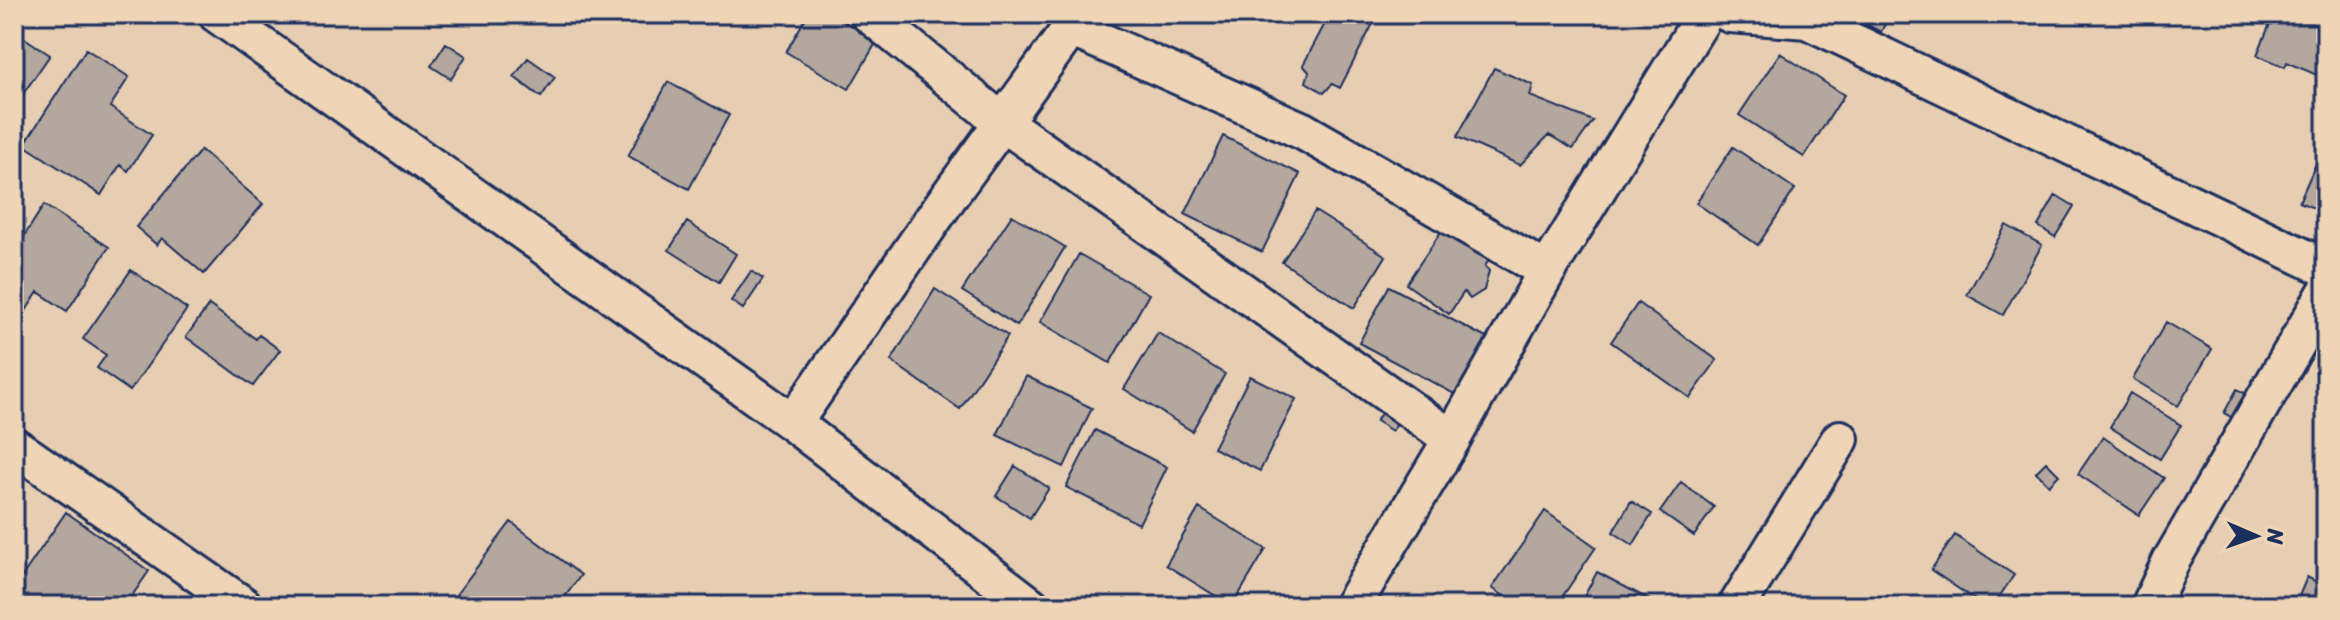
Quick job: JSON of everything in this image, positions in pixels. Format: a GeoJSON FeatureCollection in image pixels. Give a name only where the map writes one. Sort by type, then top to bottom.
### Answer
{"type":"FeatureCollection","features":[{"type":"Feature","properties":{"kind":"street"},"geometry":{"type":"LineString","coordinates":[[217,14],[793,423],[1031,606]]}},
{"type":"Feature","properties":{"kind":"street"},"geometry":{"type":"LineString","coordinates":[[869,14],[1002,122],[1452,439]]}},
{"type":"Feature","properties":{"kind":"street"},"geometry":{"type":"LineString","coordinates":[[1352,606],[1452,439],[1547,271],[1705,14]]}},
{"type":"Feature","properties":{"kind":"street"},"geometry":{"type":"LineString","coordinates":[[1730,14],[1809,17],[2326,268]]}},
{"type":"Feature","properties":{"kind":"street"},"geometry":{"type":"LineString","coordinates":[[793,423],[1076,21],[1303,131],[1547,271]]}},
{"type":"Feature","properties":{"kind":"street"},"geometry":{"type":"LineString","coordinates":[[2150,606],[2171,561],[2326,293]]}},
{"type":"Feature","properties":{"kind":"street"},"geometry":{"type":"LineString","coordinates":[[1737,606],[1840,439]]}},
{"type":"Feature","properties":{"kind":"street"},"geometry":{"type":"LineString","coordinates":[[14,446],[244,606]]}},
{"type":"Feature","properties":{"kind":"building"},"geometry":{"type":"Polygon","coordinates":[[[808,14],[831,14],[877,41],[849,89],[786,52],[808,14]]]}},
{"type":"Feature","properties":{"kind":"building"},"geometry":{"type":"Polygon","coordinates":[[[1330,14],[1378,14],[1340,88],[1332,84],[1324,93],[1306,82],[1309,72],[1303,65],[1330,14]]]}},
{"type":"Feature","properties":{"kind":"building"},"geometry":{"type":"Polygon","coordinates":[[[1867,14],[1890,14],[1881,32],[1862,22],[1867,14]]]}},
{"type":"Feature","properties":{"kind":"building"},"geometry":{"type":"Polygon","coordinates":[[[2274,14],[2326,14],[2326,79],[2287,62],[2285,67],[2257,55],[2274,14]]]}},
{"type":"Feature","properties":{"kind":"building"},"geometry":{"type":"Polygon","coordinates":[[[17,33],[50,55],[14,107],[14,37],[17,33]]]}},
{"type":"Feature","properties":{"kind":"building"},"geometry":{"type":"Polygon","coordinates":[[[446,43],[466,56],[451,79],[431,66],[446,43]]]}},
{"type":"Feature","properties":{"kind":"building"},"geometry":{"type":"Polygon","coordinates":[[[86,49],[129,77],[110,107],[152,135],[128,171],[120,165],[101,195],[24,145],[86,49]]]}},
{"type":"Feature","properties":{"kind":"building"},"geometry":{"type":"Polygon","coordinates":[[[1780,53],[1844,95],[1804,157],[1739,115],[1780,53]]]}},
{"type":"Feature","properties":{"kind":"building"},"geometry":{"type":"Polygon","coordinates":[[[528,58],[555,77],[541,97],[514,77],[528,58]]]}},
{"type":"Feature","properties":{"kind":"building"},"geometry":{"type":"Polygon","coordinates":[[[1494,68],[1533,85],[1530,96],[1593,121],[1573,149],[1549,135],[1520,165],[1457,137],[1494,68]]]}},
{"type":"Feature","properties":{"kind":"building"},"geometry":{"type":"Polygon","coordinates":[[[668,82],[729,115],[689,189],[628,156],[668,82]]]}},
{"type":"Feature","properties":{"kind":"building"},"geometry":{"type":"Polygon","coordinates":[[[1223,136],[1300,174],[1262,252],[1185,214],[1223,136]]]}},
{"type":"Feature","properties":{"kind":"building"},"geometry":{"type":"Polygon","coordinates":[[[2326,141],[2326,213],[2299,202],[2326,141]]]}},
{"type":"Feature","properties":{"kind":"building"},"geometry":{"type":"Polygon","coordinates":[[[1733,147],[1795,189],[1758,245],[1696,203],[1733,147]]]}},
{"type":"Feature","properties":{"kind":"building"},"geometry":{"type":"Polygon","coordinates":[[[201,150],[263,204],[204,274],[162,238],[157,245],[136,227],[201,150]]]}},
{"type":"Feature","properties":{"kind":"building"},"geometry":{"type":"Polygon","coordinates":[[[2056,195],[2074,206],[2055,237],[2038,226],[2056,195]]]}},
{"type":"Feature","properties":{"kind":"building"},"geometry":{"type":"Polygon","coordinates":[[[44,205],[109,247],[67,311],[38,292],[22,317],[14,311],[14,252],[44,205]]]}},
{"type":"Feature","properties":{"kind":"building"},"geometry":{"type":"Polygon","coordinates":[[[1315,211],[1386,256],[1354,308],[1282,262],[1315,211]]]}},
{"type":"Feature","properties":{"kind":"building"},"geometry":{"type":"Polygon","coordinates":[[[1012,215],[1065,247],[1017,326],[962,291],[1012,215]]]}},
{"type":"Feature","properties":{"kind":"building"},"geometry":{"type":"Polygon","coordinates":[[[1449,220],[1494,253],[1485,266],[1489,271],[1484,290],[1470,299],[1464,292],[1449,314],[1406,284],[1449,220]]]}},
{"type":"Feature","properties":{"kind":"building"},"geometry":{"type":"Polygon","coordinates":[[[687,222],[736,254],[719,282],[669,250],[687,222]]]}},
{"type":"Feature","properties":{"kind":"building"},"geometry":{"type":"Polygon","coordinates":[[[2006,225],[2042,245],[2003,315],[1967,295],[2006,225]]]}},
{"type":"Feature","properties":{"kind":"building"},"geometry":{"type":"Polygon","coordinates":[[[1079,254],[1149,294],[1110,363],[1040,322],[1079,254]]]}},
{"type":"Feature","properties":{"kind":"building"},"geometry":{"type":"Polygon","coordinates":[[[131,270],[187,309],[130,391],[97,368],[106,355],[83,339],[131,270]]]}},
{"type":"Feature","properties":{"kind":"building"},"geometry":{"type":"Polygon","coordinates":[[[751,271],[763,279],[743,309],[731,301],[751,271]]]}},
{"type":"Feature","properties":{"kind":"building"},"geometry":{"type":"Polygon","coordinates":[[[1389,286],[1488,339],[1458,396],[1359,343],[1389,286]]]}},
{"type":"Feature","properties":{"kind":"building"},"geometry":{"type":"Polygon","coordinates":[[[935,289],[1008,336],[960,409],[891,361],[935,289]]]}},
{"type":"Feature","properties":{"kind":"building"},"geometry":{"type":"Polygon","coordinates":[[[1638,303],[1717,360],[1690,398],[1611,342],[1638,303]]]}},
{"type":"Feature","properties":{"kind":"building"},"geometry":{"type":"Polygon","coordinates":[[[209,305],[256,339],[259,335],[280,350],[253,386],[186,337],[209,305]]]}},
{"type":"Feature","properties":{"kind":"building"},"geometry":{"type":"Polygon","coordinates":[[[2166,322],[2212,349],[2178,406],[2133,379],[2166,322]]]}},
{"type":"Feature","properties":{"kind":"building"},"geometry":{"type":"Polygon","coordinates":[[[1158,333],[1225,374],[1192,431],[1124,389],[1158,333]]]}},
{"type":"Feature","properties":{"kind":"building"},"geometry":{"type":"Polygon","coordinates":[[[1026,376],[1092,408],[1064,467],[997,435],[1026,376]]]}},
{"type":"Feature","properties":{"kind":"building"},"geometry":{"type":"Polygon","coordinates":[[[1250,376],[1296,399],[1260,471],[1213,448],[1250,376]]]}},
{"type":"Feature","properties":{"kind":"building"},"geometry":{"type":"Polygon","coordinates":[[[2237,389],[2255,399],[2242,423],[2224,413],[2237,389]]]}},
{"type":"Feature","properties":{"kind":"building"},"geometry":{"type":"Polygon","coordinates":[[[2130,393],[2181,425],[2160,459],[2110,427],[2130,393]]]}},
{"type":"Feature","properties":{"kind":"building"},"geometry":{"type":"Polygon","coordinates":[[[1384,409],[1400,420],[1392,431],[1376,421],[1384,409]]]}},
{"type":"Feature","properties":{"kind":"building"},"geometry":{"type":"Polygon","coordinates":[[[1095,430],[1167,467],[1139,524],[1066,487],[1095,430]]]}},
{"type":"Feature","properties":{"kind":"building"},"geometry":{"type":"Polygon","coordinates":[[[2103,437],[2164,478],[2139,515],[2078,474],[2103,437]]]}},
{"type":"Feature","properties":{"kind":"building"},"geometry":{"type":"Polygon","coordinates":[[[2046,462],[2059,475],[2049,485],[2036,472],[2046,462]]]}},
{"type":"Feature","properties":{"kind":"building"},"geometry":{"type":"Polygon","coordinates":[[[1015,466],[1049,488],[1030,518],[996,496],[1015,466]]]}},
{"type":"Feature","properties":{"kind":"building"},"geometry":{"type":"Polygon","coordinates":[[[1681,482],[1714,507],[1694,536],[1660,512],[1681,482]]]}},
{"type":"Feature","properties":{"kind":"building"},"geometry":{"type":"Polygon","coordinates":[[[1631,501],[1652,514],[1633,545],[1613,532],[1631,501]]]}},
{"type":"Feature","properties":{"kind":"building"},"geometry":{"type":"Polygon","coordinates":[[[1199,508],[1266,549],[1232,606],[1166,565],[1199,508]]]}},
{"type":"Feature","properties":{"kind":"building"},"geometry":{"type":"Polygon","coordinates":[[[1545,511],[1596,547],[1556,606],[1518,606],[1492,588],[1545,511]]]}},
{"type":"Feature","properties":{"kind":"building"},"geometry":{"type":"Polygon","coordinates":[[[66,512],[149,571],[125,606],[14,606],[14,588],[66,512]]]}},
{"type":"Feature","properties":{"kind":"building"},"geometry":{"type":"Polygon","coordinates":[[[511,522],[581,575],[558,606],[449,604],[511,522]]]}},
{"type":"Feature","properties":{"kind":"building"},"geometry":{"type":"Polygon","coordinates":[[[1955,535],[2014,575],[1993,606],[1984,606],[1931,570],[1955,535]]]}},
{"type":"Feature","properties":{"kind":"building"},"geometry":{"type":"Polygon","coordinates":[[[1597,572],[1661,606],[1579,606],[1597,572]]]}},
{"type":"Feature","properties":{"kind":"building"},"geometry":{"type":"Polygon","coordinates":[[[2307,577],[2326,587],[2326,606],[2295,606],[2307,577]]]}}]}
